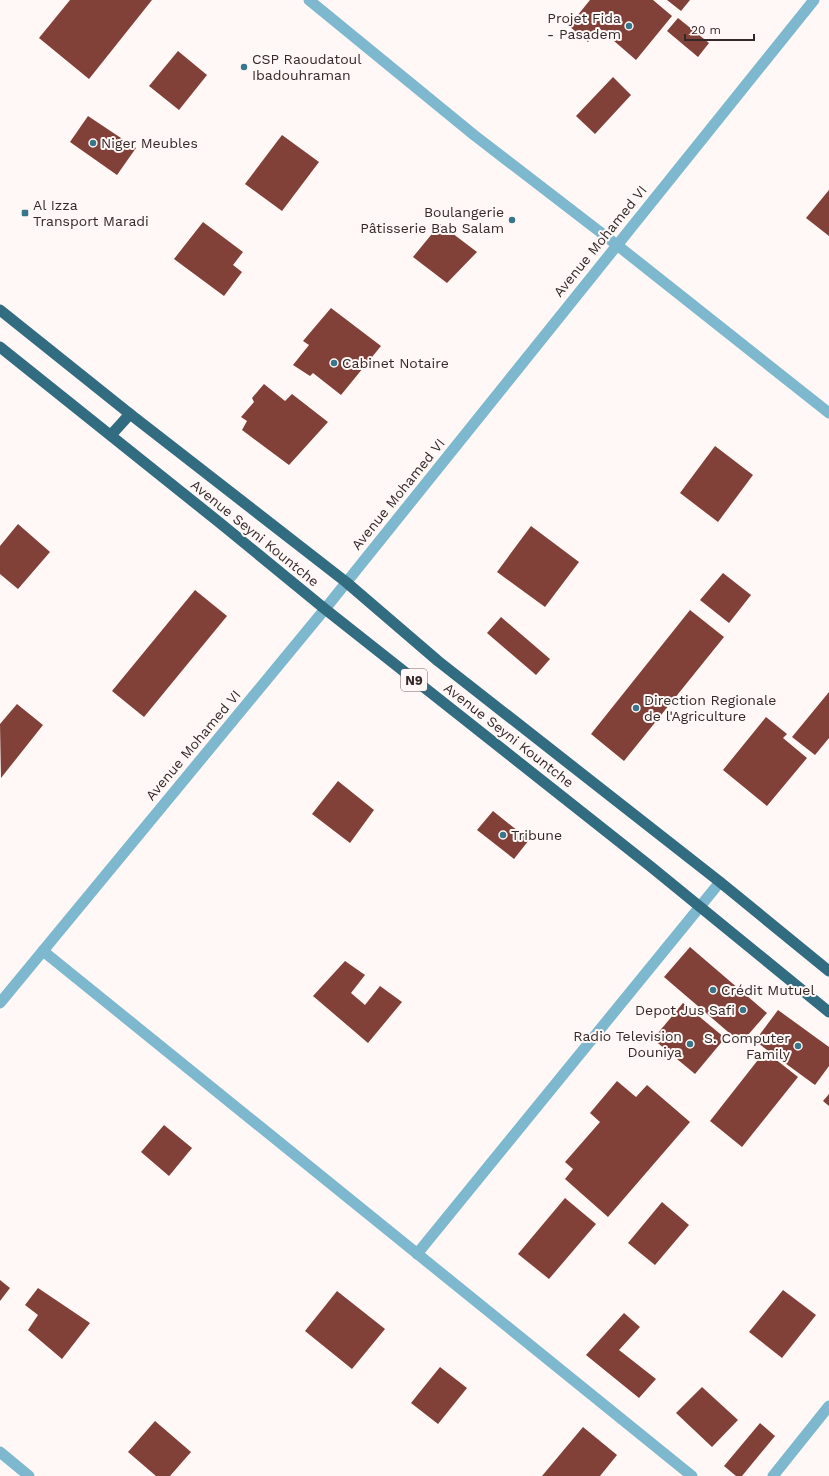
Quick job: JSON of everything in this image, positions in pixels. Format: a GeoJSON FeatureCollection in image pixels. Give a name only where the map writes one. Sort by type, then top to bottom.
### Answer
{"type":"FeatureCollection","features":[{"type":"Feature","properties":{"kind":"highway","name":"Avenue Seyni Kountche"},"geometry":{"type":"LineString","coordinates":[[0,310],[130,414],[346,582],[444,666],[720,882],[829,971]]}},
{"type":"Feature","properties":{"kind":"highway","name":"Avenue Seyni Kountche"},"geometry":{"type":"LineString","coordinates":[[0,347],[325,609],[701,907],[829,1012]]}},
{"type":"Feature","properties":{"kind":"highway"},"geometry":{"type":"LineString","coordinates":[[111,435],[130,414]]}},
{"type":"Feature","properties":{"kind":"street"},"geometry":{"type":"LineString","coordinates":[[309,0],[474,135],[617,245],[829,413]]}},
{"type":"Feature","properties":{"kind":"street","name":"Avenue Mohamed VI"},"geometry":{"type":"LineString","coordinates":[[0,1003],[325,609],[814,0]]}},
{"type":"Feature","properties":{"kind":"street"},"geometry":{"type":"LineString","coordinates":[[417,1254],[720,882]]}},
{"type":"Feature","properties":{"kind":"street"},"geometry":{"type":"LineString","coordinates":[[43,951],[692,1476]]}},
{"type":"Feature","properties":{"kind":"street"},"geometry":{"type":"LineString","coordinates":[[773,1476],[829,1406]]}},
{"type":"Feature","properties":{"kind":"street"},"geometry":{"type":"LineString","coordinates":[[0,1452],[29,1476]]}},
{"type":"Feature","properties":{"kind":"building"},"geometry":{"type":"Polygon","coordinates":[[[70,0],[152,0],[89,79],[39,38],[70,0]]]}},
{"type":"Feature","properties":{"kind":"building"},"geometry":{"type":"Polygon","coordinates":[[[590,0],[653,0],[672,16],[636,60],[599,28],[588,42],[569,26],[590,0]]]}},
{"type":"Feature","properties":{"kind":"building"},"geometry":{"type":"Polygon","coordinates":[[[667,0],[690,0],[681,11],[667,0]]]}},
{"type":"Feature","properties":{"kind":"building"},"geometry":{"type":"Polygon","coordinates":[[[678,18],[709,43],[698,57],[667,31],[678,18]]]}},
{"type":"Feature","properties":{"kind":"building"},"geometry":{"type":"Polygon","coordinates":[[[178,51],[207,75],[179,110],[149,86],[178,51]]]}},
{"type":"Feature","properties":{"kind":"building"},"geometry":{"type":"Polygon","coordinates":[[[613,77],[631,95],[595,134],[576,116],[613,77]]]}},
{"type":"Feature","properties":{"kind":"building"},"geometry":{"type":"Polygon","coordinates":[[[88,116],[136,148],[117,175],[70,142],[88,116]]]}},
{"type":"Feature","properties":{"kind":"building"},"geometry":{"type":"Polygon","coordinates":[[[282,135],[319,162],[282,211],[245,184],[282,135]]]}},
{"type":"Feature","properties":{"kind":"building"},"geometry":{"type":"Polygon","coordinates":[[[829,190],[829,236],[806,218],[829,190]]]}},
{"type":"Feature","properties":{"kind":"building"},"geometry":{"type":"Polygon","coordinates":[[[203,222],[243,252],[233,265],[242,272],[224,296],[174,259],[203,222]]]}},
{"type":"Feature","properties":{"kind":"building"},"geometry":{"type":"Polygon","coordinates":[[[440,224],[477,252],[447,283],[413,257],[440,224]]]}},
{"type":"Feature","properties":{"kind":"building"},"geometry":{"type":"Polygon","coordinates":[[[331,308],[381,346],[341,395],[313,373],[310,376],[293,365],[309,345],[303,341],[331,308]]]}},
{"type":"Feature","properties":{"kind":"building"},"geometry":{"type":"Polygon","coordinates":[[[264,384],[285,401],[292,394],[328,422],[289,465],[242,430],[247,421],[241,417],[254,402],[252,398],[264,384]]]}},
{"type":"Feature","properties":{"kind":"building"},"geometry":{"type":"Polygon","coordinates":[[[715,446],[753,475],[718,522],[680,493],[715,446]]]}},
{"type":"Feature","properties":{"kind":"building"},"geometry":{"type":"Polygon","coordinates":[[[18,524],[50,552],[18,589],[0,574],[0,546],[18,524]]]}},
{"type":"Feature","properties":{"kind":"building"},"geometry":{"type":"Polygon","coordinates":[[[531,526],[579,562],[545,607],[497,572],[531,526]]]}},
{"type":"Feature","properties":{"kind":"building"},"geometry":{"type":"Polygon","coordinates":[[[723,573],[751,595],[729,623],[700,600],[723,573]]]}},
{"type":"Feature","properties":{"kind":"building"},"geometry":{"type":"Polygon","coordinates":[[[195,590],[227,616],[144,717],[112,691],[195,590]]]}},
{"type":"Feature","properties":{"kind":"building","name":"Direction Regionale de l'Agriculture"},"geometry":{"type":"Polygon","coordinates":[[[690,610],[724,637],[624,761],[591,734],[690,610]]]}},
{"type":"Feature","properties":{"kind":"building"},"geometry":{"type":"Polygon","coordinates":[[[501,617],[550,659],[536,675],[487,633],[501,617]]]}},
{"type":"Feature","properties":{"kind":"building"},"geometry":{"type":"Polygon","coordinates":[[[829,692],[829,738],[815,755],[792,737],[829,692]]]}},
{"type":"Feature","properties":{"kind":"building"},"geometry":{"type":"Polygon","coordinates":[[[17,704],[43,725],[1,778],[0,724],[17,704]]]}},
{"type":"Feature","properties":{"kind":"building"},"geometry":{"type":"Polygon","coordinates":[[[766,717],[787,734],[783,738],[807,758],[767,806],[723,770],[766,717]]]}},
{"type":"Feature","properties":{"kind":"building"},"geometry":{"type":"Polygon","coordinates":[[[338,781],[374,810],[350,843],[312,814],[338,781]]]}},
{"type":"Feature","properties":{"kind":"building","name":"Tribune"},"geometry":{"type":"Polygon","coordinates":[[[493,811],[529,840],[514,859],[477,830],[493,811]]]}},
{"type":"Feature","properties":{"kind":"building"},"geometry":{"type":"Polygon","coordinates":[[[690,947],[767,1013],[741,1043],[664,977],[690,947]]]}},
{"type":"Feature","properties":{"kind":"building"},"geometry":{"type":"Polygon","coordinates":[[[345,961],[365,975],[351,993],[365,1005],[380,986],[402,1002],[368,1043],[313,996],[345,961]]]}},
{"type":"Feature","properties":{"kind":"building"},"geometry":{"type":"Polygon","coordinates":[[[683,1003],[725,1038],[695,1074],[653,1039],[683,1003]]]}},
{"type":"Feature","properties":{"kind":"building"},"geometry":{"type":"Polygon","coordinates":[[[778,1010],[829,1047],[829,1066],[815,1085],[755,1041],[778,1010]]]}},
{"type":"Feature","properties":{"kind":"building"},"geometry":{"type":"Polygon","coordinates":[[[765,1051],[798,1077],[742,1147],[710,1121],[765,1051]]]}},
{"type":"Feature","properties":{"kind":"building"},"geometry":{"type":"Polygon","coordinates":[[[617,1081],[636,1097],[647,1085],[690,1122],[608,1217],[565,1179],[573,1169],[565,1162],[600,1122],[590,1113],[617,1081]]]}},
{"type":"Feature","properties":{"kind":"building"},"geometry":{"type":"Polygon","coordinates":[[[829,1094],[829,1106],[823,1101],[829,1094]]]}},
{"type":"Feature","properties":{"kind":"building"},"geometry":{"type":"Polygon","coordinates":[[[164,1125],[192,1148],[169,1176],[141,1152],[164,1125]]]}},
{"type":"Feature","properties":{"kind":"building"},"geometry":{"type":"Polygon","coordinates":[[[565,1198],[596,1224],[549,1279],[518,1254],[565,1198]]]}},
{"type":"Feature","properties":{"kind":"building"},"geometry":{"type":"Polygon","coordinates":[[[662,1202],[689,1225],[655,1265],[628,1243],[662,1202]]]}},
{"type":"Feature","properties":{"kind":"building"},"geometry":{"type":"Polygon","coordinates":[[[0,1280],[10,1288],[0,1301],[0,1280]]]}},
{"type":"Feature","properties":{"kind":"building"},"geometry":{"type":"Polygon","coordinates":[[[38,1288],[90,1323],[62,1359],[28,1330],[38,1315],[25,1305],[38,1288]]]}},
{"type":"Feature","properties":{"kind":"building"},"geometry":{"type":"Polygon","coordinates":[[[783,1290],[816,1315],[782,1358],[749,1332],[783,1290]]]}},
{"type":"Feature","properties":{"kind":"building"},"geometry":{"type":"Polygon","coordinates":[[[337,1291],[385,1329],[352,1369],[305,1331],[337,1291]]]}},
{"type":"Feature","properties":{"kind":"building"},"geometry":{"type":"Polygon","coordinates":[[[624,1313],[640,1327],[619,1350],[656,1379],[639,1398],[586,1355],[624,1313]]]}},
{"type":"Feature","properties":{"kind":"building"},"geometry":{"type":"Polygon","coordinates":[[[440,1367],[467,1388],[438,1424],[411,1403],[440,1367]]]}},
{"type":"Feature","properties":{"kind":"building"},"geometry":{"type":"Polygon","coordinates":[[[702,1387],[738,1420],[712,1447],[676,1413],[702,1387]]]}},
{"type":"Feature","properties":{"kind":"building"},"geometry":{"type":"Polygon","coordinates":[[[155,1421],[191,1452],[170,1476],[156,1476],[128,1452],[155,1421]]]}},
{"type":"Feature","properties":{"kind":"building"},"geometry":{"type":"Polygon","coordinates":[[[760,1423],[775,1436],[742,1476],[736,1476],[724,1466],[760,1423]]]}},
{"type":"Feature","properties":{"kind":"building"},"geometry":{"type":"Polygon","coordinates":[[[583,1427],[617,1455],[600,1476],[542,1476],[583,1427]]]}},
{"type":"Feature","properties":{"kind":"place","name":"Projet Fida - Pasadem"},"geometry":{"type":"Point","coordinates":[629,26]}},
{"type":"Feature","properties":{"kind":"place","name":"CSP Raoudatoul Ibadouhraman"},"geometry":{"type":"Point","coordinates":[244,67]}},
{"type":"Feature","properties":{"kind":"place","name":"Niger Meubles"},"geometry":{"type":"Point","coordinates":[93,143]}},
{"type":"Feature","properties":{"kind":"place","name":"Al Izza Transport Maradi"},"geometry":{"type":"Point","coordinates":[25,213]}},
{"type":"Feature","properties":{"kind":"place","name":"Boulangerie Pâtisserie Bab Salam"},"geometry":{"type":"Point","coordinates":[512,220]}},
{"type":"Feature","properties":{"kind":"place","name":"Cabinet Notaire"},"geometry":{"type":"Point","coordinates":[334,363]}},
{"type":"Feature","properties":{"kind":"place","name":"Direction Regionale de l'Agriculture"},"geometry":{"type":"Point","coordinates":[636,708]}},
{"type":"Feature","properties":{"kind":"place","name":"Tribune"},"geometry":{"type":"Point","coordinates":[503,835]}},
{"type":"Feature","properties":{"kind":"place","name":"Crédit Mutuel"},"geometry":{"type":"Point","coordinates":[713,990]}},
{"type":"Feature","properties":{"kind":"place","name":"Depot Jus Safi"},"geometry":{"type":"Point","coordinates":[743,1010]}},
{"type":"Feature","properties":{"kind":"place","name":"Radio Television Douniya"},"geometry":{"type":"Point","coordinates":[690,1044]}},
{"type":"Feature","properties":{"kind":"place","name":"S. Computer Family"},"geometry":{"type":"Point","coordinates":[798,1046]}}]}
